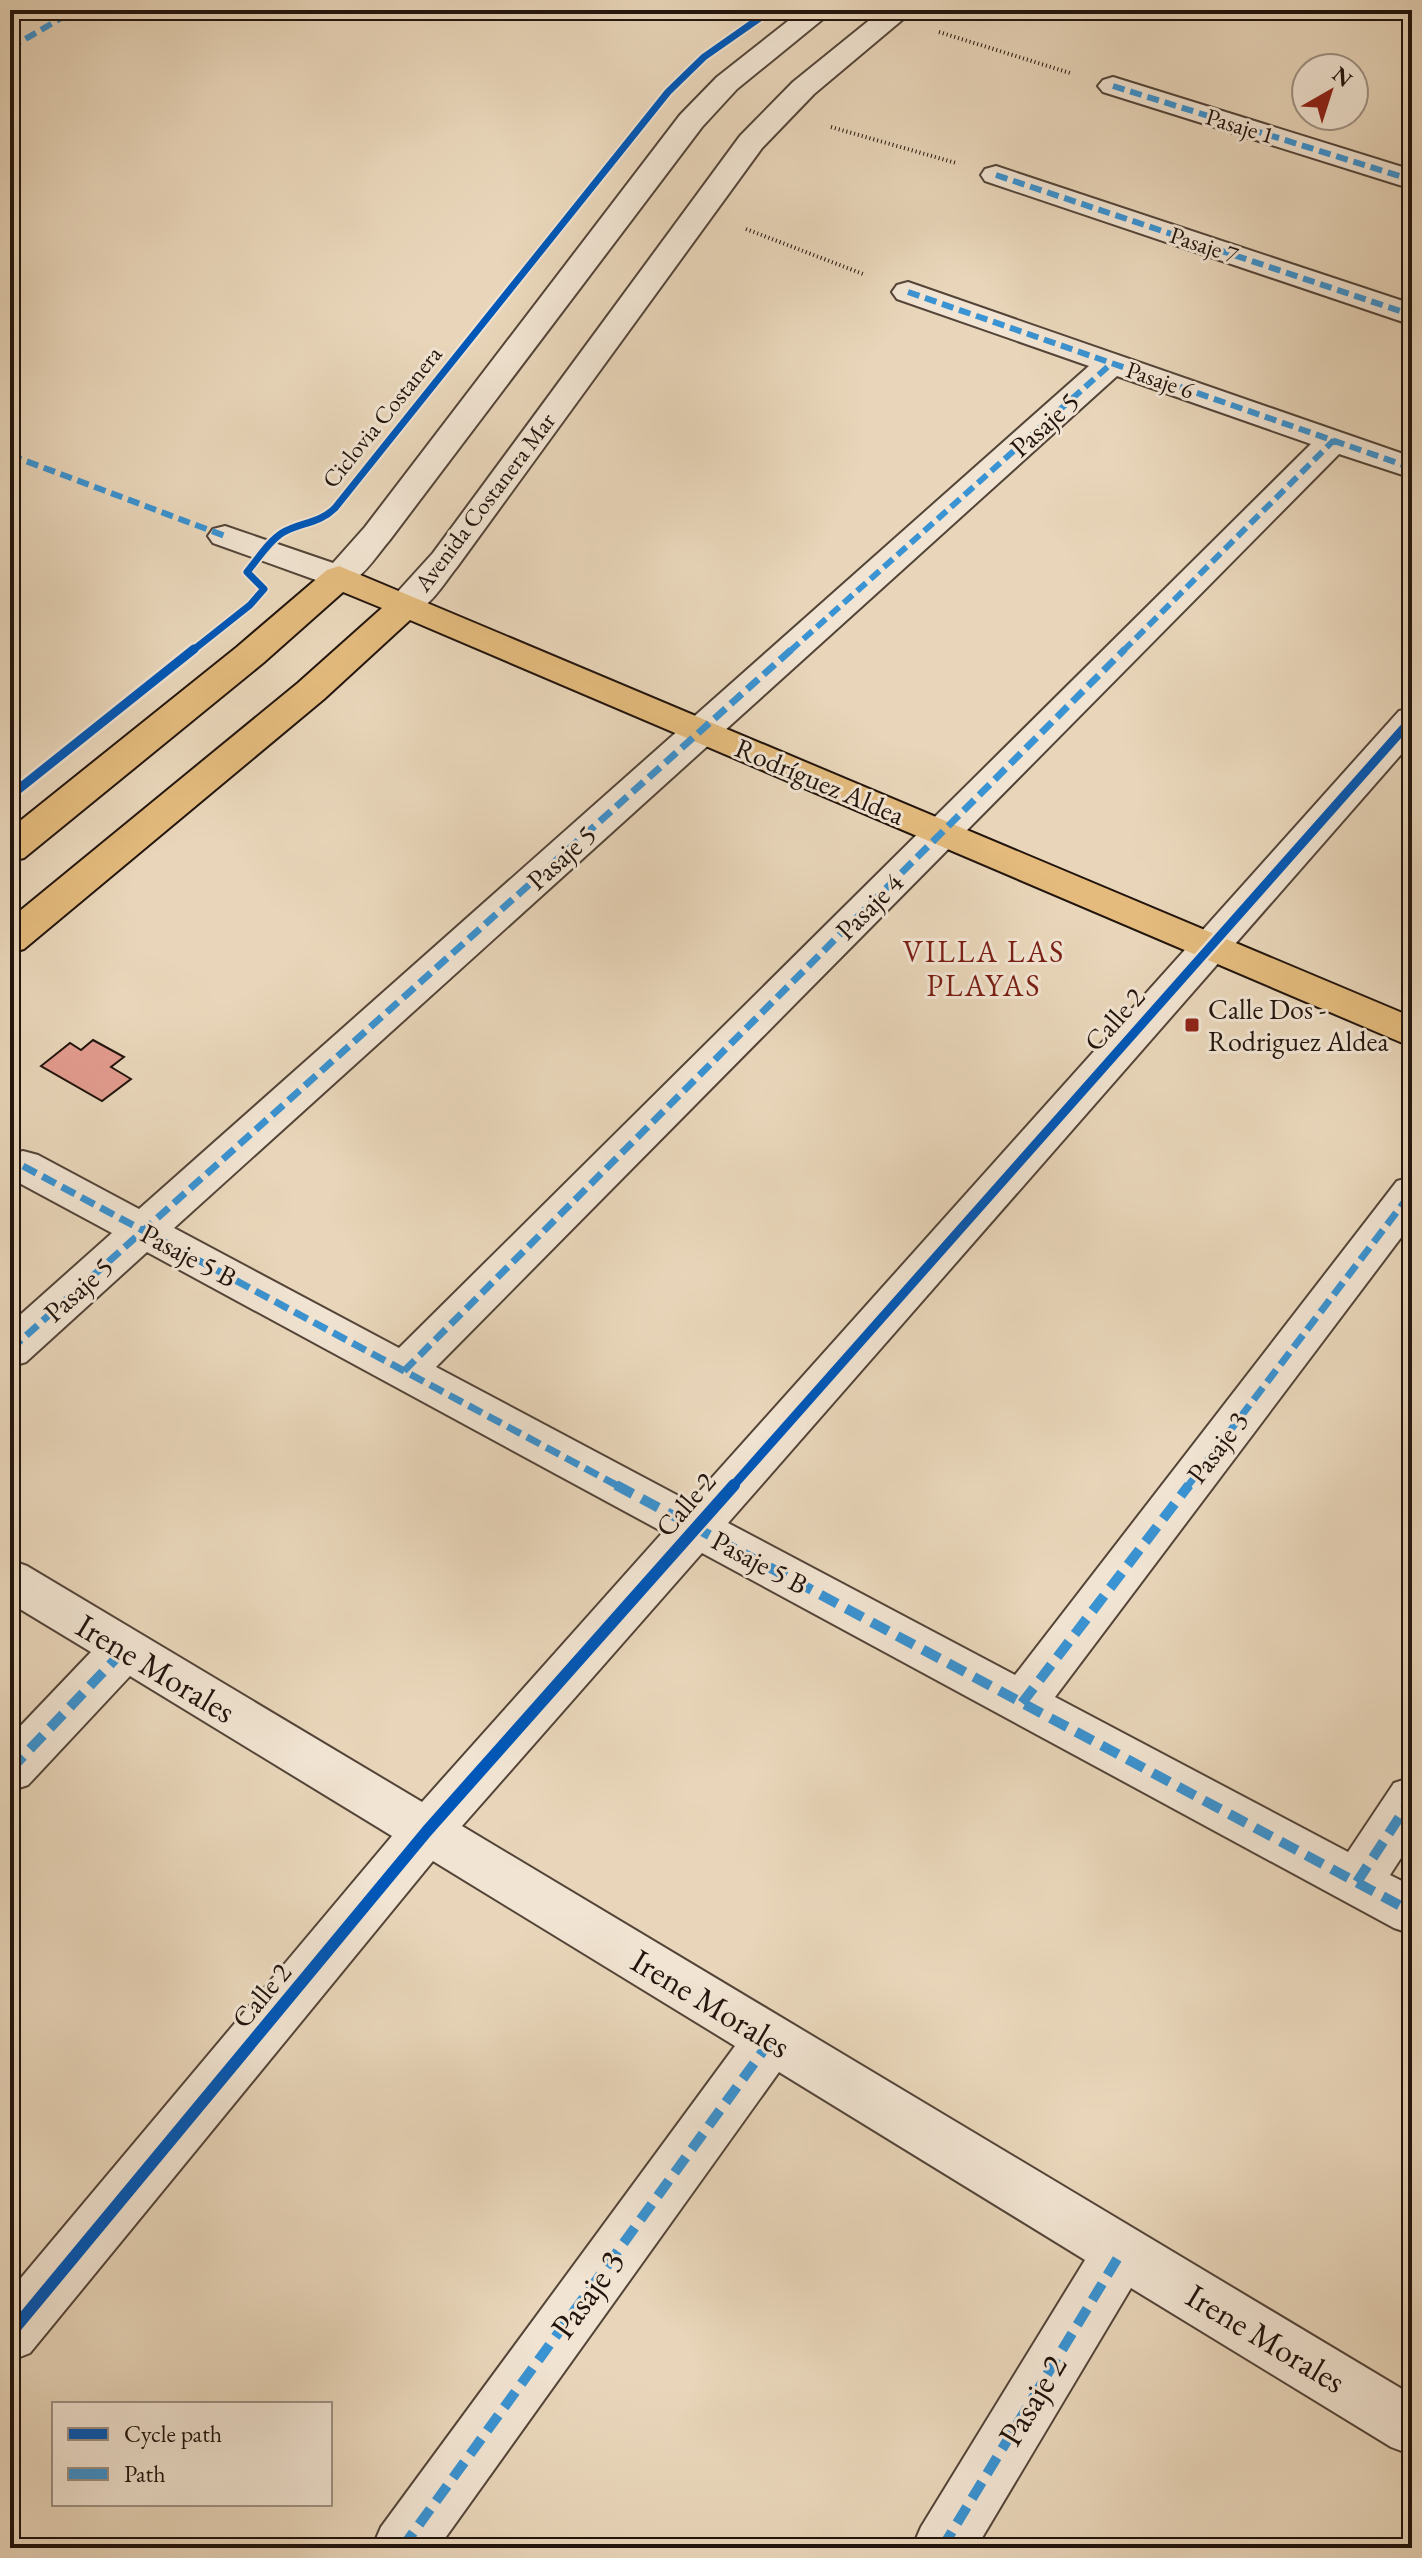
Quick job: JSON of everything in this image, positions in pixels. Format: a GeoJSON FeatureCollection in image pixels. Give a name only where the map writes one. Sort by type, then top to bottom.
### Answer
{"type":"FeatureCollection","features":[{"type":"Feature","properties":{"kind":"main road","name":"Rodríguez Aldea"},"geometry":{"type":"LineString","coordinates":[[339,577],[1412,1033]]}},
{"type":"Feature","properties":{"kind":"main road"},"geometry":{"type":"LineString","coordinates":[[10,849],[250,655],[339,577]]}},
{"type":"Feature","properties":{"kind":"main road","name":"Avenida Costanera Mar"},"geometry":{"type":"LineString","coordinates":[[10,940],[311,691],[406,605]]}},
{"type":"Feature","properties":{"kind":"street"},"geometry":{"type":"LineString","coordinates":[[339,577],[377,534],[691,121],[739,72],[820,10]]}},
{"type":"Feature","properties":{"kind":"street","name":"Avenida Costanera Mar"},"geometry":{"type":"LineString","coordinates":[[406,605],[445,560],[775,113],[819,72],[895,14]]}},
{"type":"Feature","properties":{"kind":"street","name":"Pasaje 1"},"geometry":{"type":"LineString","coordinates":[[1113,86],[1412,180]]}},
{"type":"Feature","properties":{"kind":"street","name":"Pasaje 7"},"geometry":{"type":"LineString","coordinates":[[996,175],[1412,315]]}},
{"type":"Feature","properties":{"kind":"street","name":"Pasaje 6"},"geometry":{"type":"LineString","coordinates":[[908,292],[1412,468]]}},
{"type":"Feature","properties":{"kind":"street","name":"Pasaje 5"},"geometry":{"type":"LineString","coordinates":[[10,1350],[1112,363]]}},
{"type":"Feature","properties":{"kind":"street","name":"Pasaje 4"},"geometry":{"type":"LineString","coordinates":[[404,1371],[1334,440]]}},
{"type":"Feature","properties":{"kind":"street","name":"Rodríguez Aldea"},"geometry":{"type":"LineString","coordinates":[[225,536],[339,577]]}},
{"type":"Feature","properties":{"kind":"street","name":"Calle 2"},"geometry":{"type":"LineString","coordinates":[[10,2334],[427,1831],[1412,719]]}},
{"type":"Feature","properties":{"kind":"street","name":"Pasaje 5 B"},"geometry":{"type":"LineString","coordinates":[[23,1166],[1412,1912]]}},
{"type":"Feature","properties":{"kind":"street","name":"Pasaje 3"},"geometry":{"type":"LineString","coordinates":[[1022,1703],[1412,1192]]}},
{"type":"Feature","properties":{"kind":"street","name":"Irene Morales"},"geometry":{"type":"LineString","coordinates":[[10,1579],[1412,2427]]}},
{"type":"Feature","properties":{"kind":"street"},"geometry":{"type":"LineString","coordinates":[[10,1770],[125,1649]]}},
{"type":"Feature","properties":{"kind":"street"},"geometry":{"type":"LineString","coordinates":[[1357,1882],[1412,1798]]}},
{"type":"Feature","properties":{"kind":"street","name":"Pasaje 3"},"geometry":{"type":"LineString","coordinates":[[402,2548],[771,2040]]}},
{"type":"Feature","properties":{"kind":"street","name":"Pasaje 2"},"geometry":{"type":"LineString","coordinates":[[942,2548],[1122,2251]]}},
{"type":"Feature","properties":{"kind":"path"},"geometry":{"type":"LineString","coordinates":[[895,14],[1113,86]]}},
{"type":"Feature","properties":{"kind":"path"},"geometry":{"type":"LineString","coordinates":[[775,113],[996,175]]}},
{"type":"Feature","properties":{"kind":"path"},"geometry":{"type":"LineString","coordinates":[[700,211],[908,292]]}},
{"type":"Feature","properties":{"kind":"building"},"geometry":{"type":"Polygon","coordinates":[[[93,1040],[124,1057],[111,1067],[131,1079],[102,1101],[41,1066],[70,1043],[81,1050],[93,1040]]]}},
{"type":"Feature","properties":{"kind":"marked path"},"geometry":{"type":"LineString","coordinates":[[10,48],[75,10]]}},
{"type":"Feature","properties":{"kind":"marked path"},"geometry":{"type":"LineString","coordinates":[[1113,86],[1412,180]]}},
{"type":"Feature","properties":{"kind":"marked path"},"geometry":{"type":"LineString","coordinates":[[996,175],[1412,315]]}},
{"type":"Feature","properties":{"kind":"marked path"},"geometry":{"type":"LineString","coordinates":[[908,292],[1412,468]]}},
{"type":"Feature","properties":{"kind":"marked path"},"geometry":{"type":"LineString","coordinates":[[10,1350],[1112,363]]}},
{"type":"Feature","properties":{"kind":"marked path"},"geometry":{"type":"LineString","coordinates":[[404,1371],[1334,440]]}},
{"type":"Feature","properties":{"kind":"marked path"},"geometry":{"type":"LineString","coordinates":[[10,455],[225,536]]}},
{"type":"Feature","properties":{"kind":"marked path"},"geometry":{"type":"LineString","coordinates":[[23,1166],[1412,1912]]}},
{"type":"Feature","properties":{"kind":"marked path"},"geometry":{"type":"LineString","coordinates":[[1022,1703],[1412,1192]]}},
{"type":"Feature","properties":{"kind":"marked path"},"geometry":{"type":"LineString","coordinates":[[10,1770],[125,1649]]}},
{"type":"Feature","properties":{"kind":"marked path"},"geometry":{"type":"LineString","coordinates":[[1357,1882],[1412,1798]]}},
{"type":"Feature","properties":{"kind":"marked path"},"geometry":{"type":"LineString","coordinates":[[402,2548],[771,2040]]}},
{"type":"Feature","properties":{"kind":"marked path"},"geometry":{"type":"LineString","coordinates":[[942,2548],[1122,2251]]}},
{"type":"Feature","properties":{"kind":"cycle path","name":"Ciclovia Costanera"},"geometry":{"type":"LineString","coordinates":[[10,796],[250,605],[264,589],[247,572],[266,548],[283,532],[318,521],[335,508],[668,92],[704,57],[771,10]]}},
{"type":"Feature","properties":{"kind":"cycle path"},"geometry":{"type":"LineString","coordinates":[[10,2334],[427,1831],[1412,719]]}},
{"type":"Feature","properties":{"kind":"place","name":"Calle Dos - Rodriguez Aldea"},"geometry":{"type":"Point","coordinates":[1192,1025]}},
{"type":"Feature","properties":{"kind":"district","name":"VILLA LAS PLAYAS"},"geometry":{"type":"Point","coordinates":[984,969]}}]}
